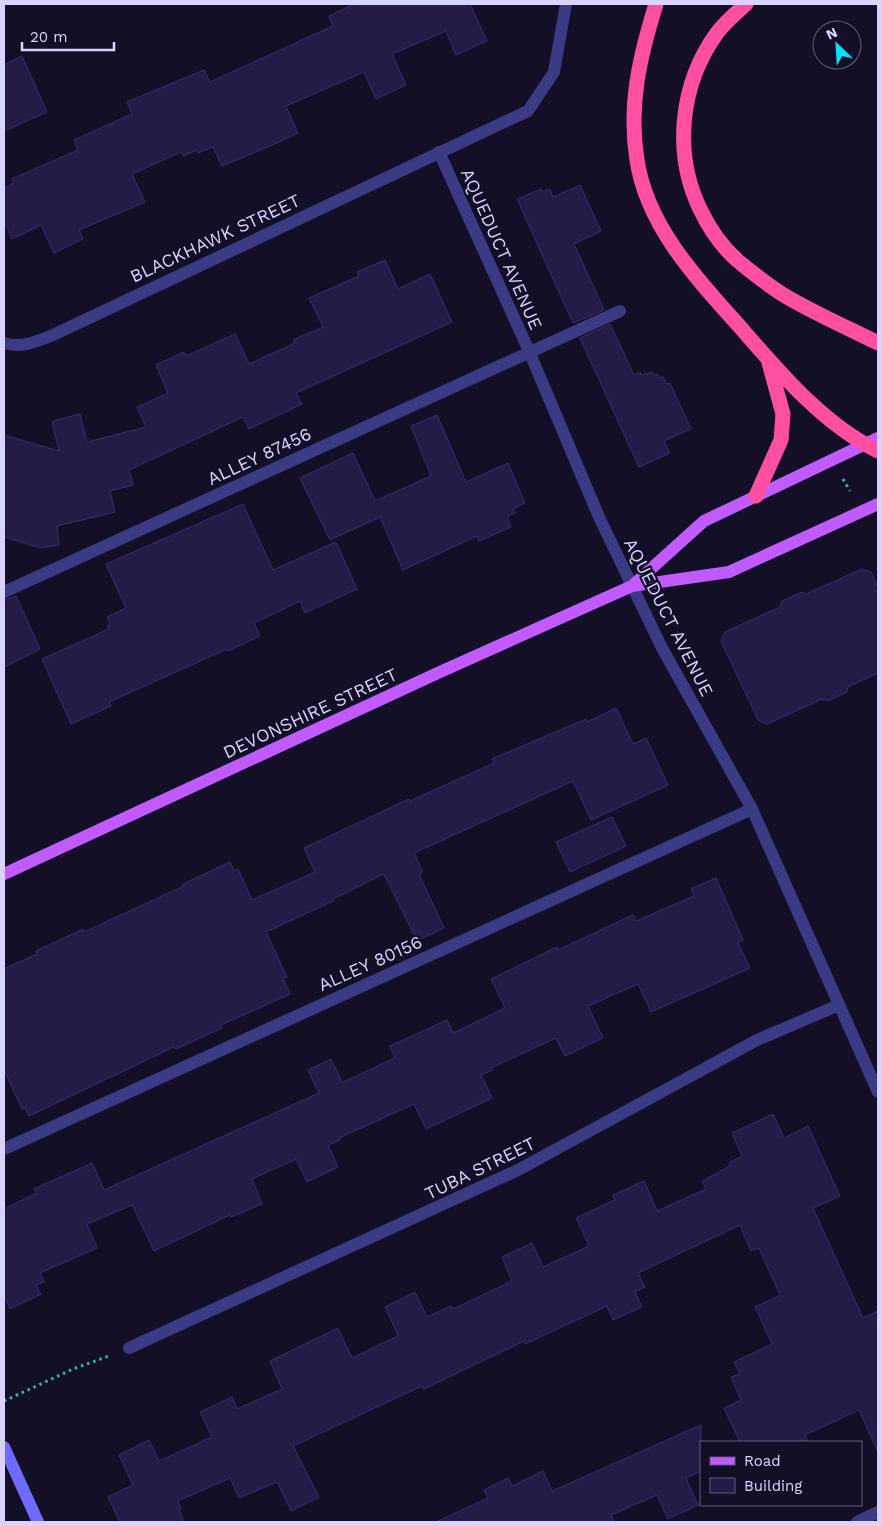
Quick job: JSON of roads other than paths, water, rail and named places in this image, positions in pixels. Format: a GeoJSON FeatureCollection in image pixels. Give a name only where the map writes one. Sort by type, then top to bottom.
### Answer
{"type":"FeatureCollection","features":[{"type":"Feature","properties":{"kind":"highway"},"geometry":{"type":"LineString","coordinates":[[656,4],[635,87],[634,131],[637,162],[646,194],[661,225],[690,270],[768,359],[829,420],[874,445]]}},
{"type":"Feature","properties":{"kind":"highway"},"geometry":{"type":"LineString","coordinates":[[746,4],[718,33],[703,56],[692,81],[683,125],[683,152],[688,178],[706,221],[736,260],[785,296],[878,343]]}},
{"type":"Feature","properties":{"kind":"highway"},"geometry":{"type":"LineString","coordinates":[[756,496],[781,440],[783,414],[768,359]]}},
{"type":"Feature","properties":{"kind":"main road","name":"DEVONSHIRE STREET"},"geometry":{"type":"LineString","coordinates":[[632,586],[704,521],[756,496],[874,445]]}},
{"type":"Feature","properties":{"kind":"main road","name":"DEVONSHIRE STREET"},"geometry":{"type":"LineString","coordinates":[[4,874],[422,680],[632,586],[729,572],[878,504]]}},
{"type":"Feature","properties":{"kind":"main road"},"geometry":{"type":"LineString","coordinates":[[4,1447],[38,1522]]}},
{"type":"Feature","properties":{"kind":"street","name":"BLACKHAWK STREET"},"geometry":{"type":"LineString","coordinates":[[4,343],[10,345],[24,344],[53,335],[528,111],[554,72],[566,4]]}},
{"type":"Feature","properties":{"kind":"street","name":"AQUEDUCT AVENUE"},"geometry":{"type":"LineString","coordinates":[[439,152],[529,351],[599,517],[662,648],[752,809],[878,1092]]}},
{"type":"Feature","properties":{"kind":"street","name":"ALLEY 87456"},"geometry":{"type":"LineString","coordinates":[[4,592],[620,311]]}},
{"type":"Feature","properties":{"kind":"street","name":"ALLEY 80156"},"geometry":{"type":"LineString","coordinates":[[4,1149],[752,809]]}},
{"type":"Feature","properties":{"kind":"street","name":"TUBA STREET"},"geometry":{"type":"LineString","coordinates":[[129,1348],[518,1170],[758,1040],[839,1005]]}},
{"type":"Feature","properties":{"kind":"street"},"geometry":{"type":"LineString","coordinates":[[857,1522],[878,1512]]}}]}
